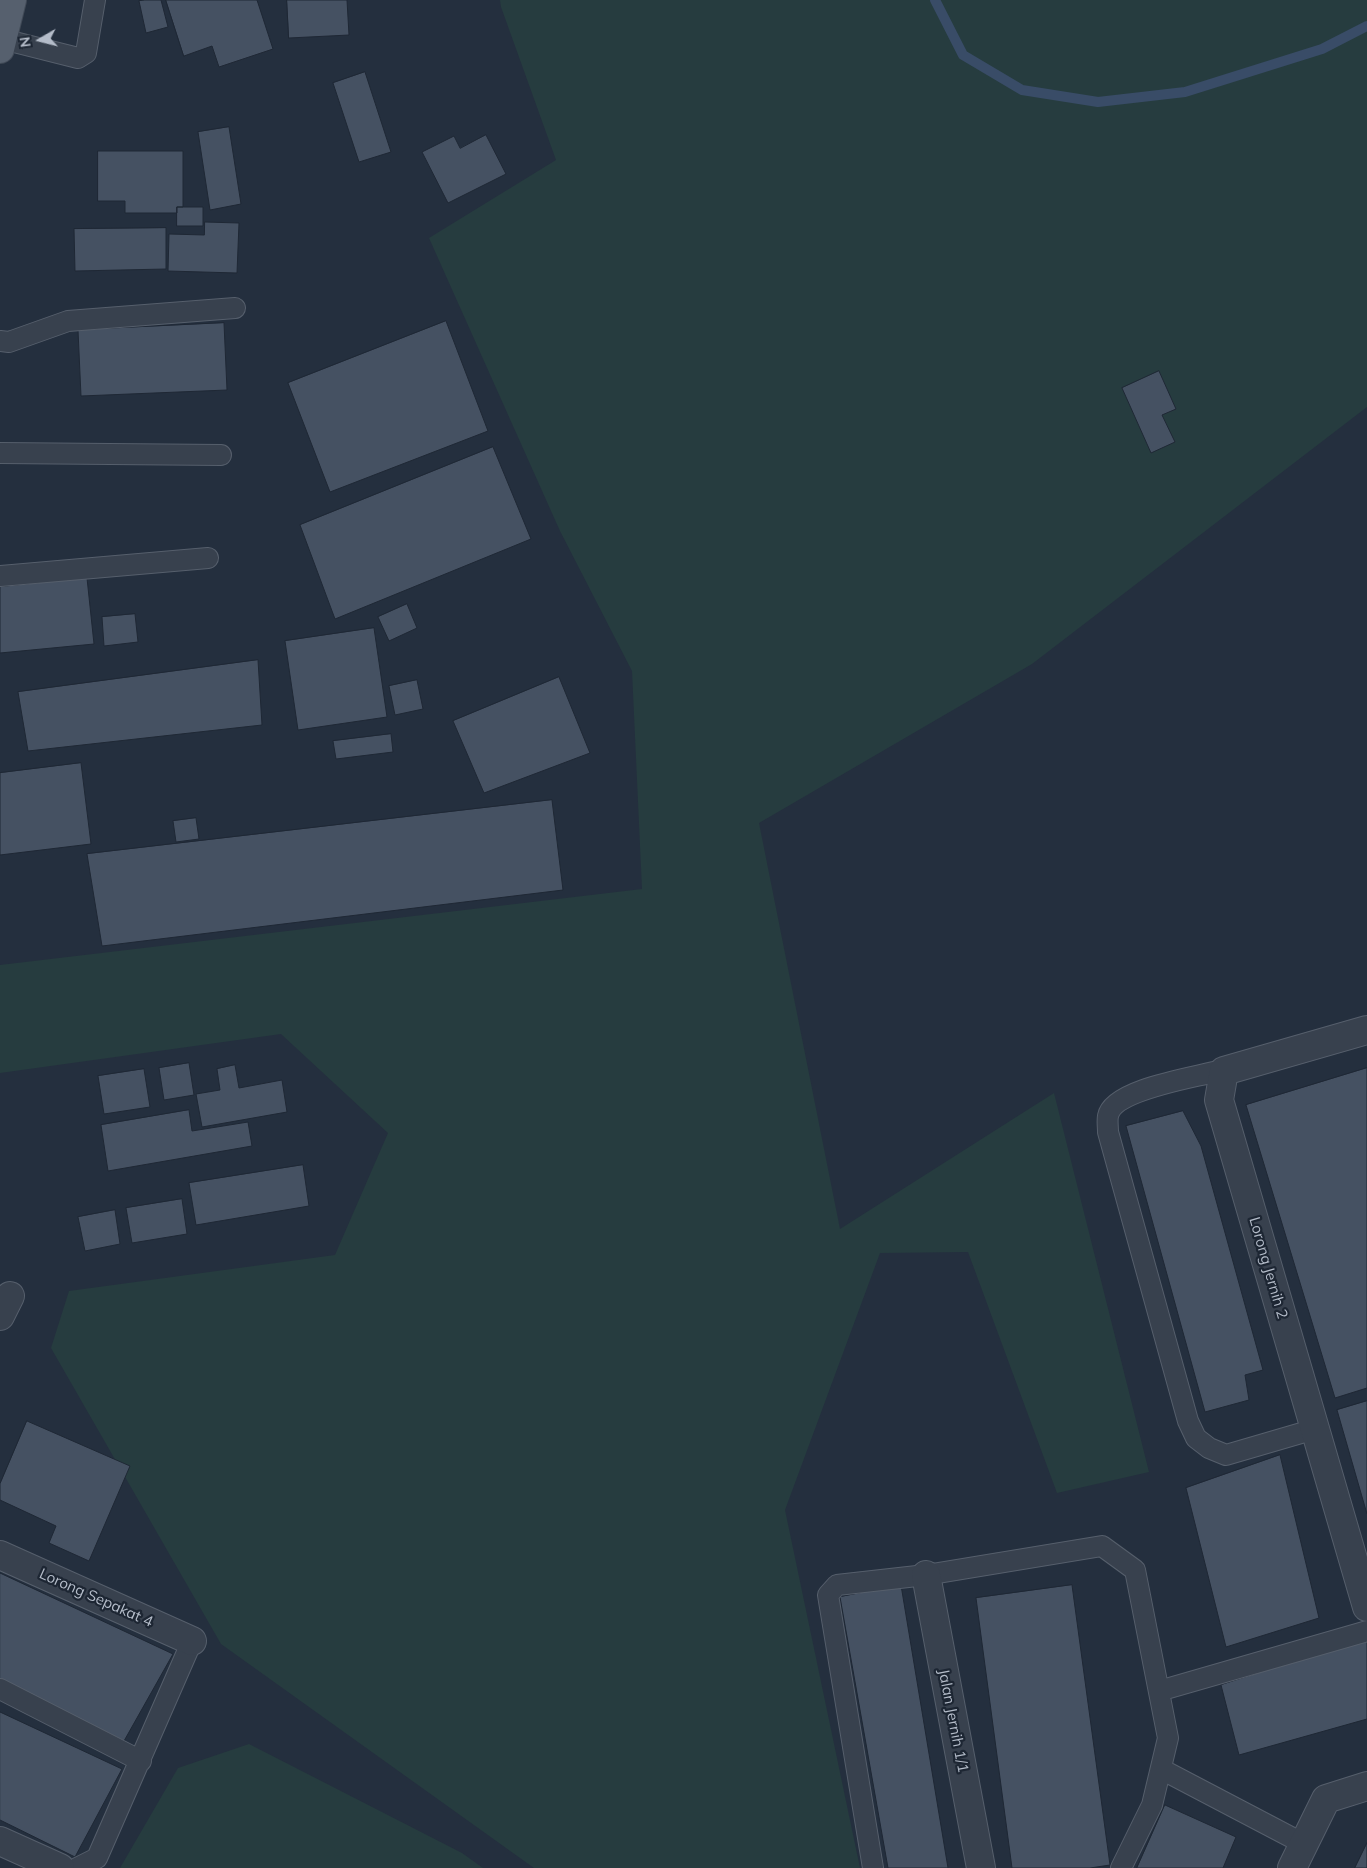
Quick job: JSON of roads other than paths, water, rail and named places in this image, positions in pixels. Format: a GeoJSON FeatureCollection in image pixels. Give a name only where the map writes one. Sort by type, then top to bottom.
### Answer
{"type":"FeatureCollection","features":[{"type":"Feature","properties":{"kind":"main road"},"geometry":{"type":"LineString","coordinates":[[1,44],[12,0]]}},
{"type":"Feature","properties":{"kind":"street"},"geometry":{"type":"LineString","coordinates":[[1224,1071],[1367,1030]]}},
{"type":"Feature","properties":{"kind":"street","name":"Lorong Jernih 2"},"geometry":{"type":"LineString","coordinates":[[1224,1071],[1219,1100],[1367,1607]]}},
{"type":"Feature","properties":{"kind":"street","name":"Lorong Sepakat 4"},"geometry":{"type":"LineString","coordinates":[[0,1555],[192,1641]]}},
{"type":"Feature","properties":{"kind":"street","name":"Jalan Jernih 1/1"},"geometry":{"type":"LineString","coordinates":[[926,1575],[981,1868]]}},
{"type":"Feature","properties":{"kind":"street"},"geometry":{"type":"LineString","coordinates":[[1292,1868],[1326,1799],[1367,1786]]}},
{"type":"Feature","properties":{"kind":"street"},"geometry":{"type":"LineString","coordinates":[[0,1841],[60,1868]]}},
{"type":"Feature","properties":{"kind":"lane"},"geometry":{"type":"LineString","coordinates":[[1,44],[78,58],[86,53],[96,0]]}},
{"type":"Feature","properties":{"kind":"lane"},"geometry":{"type":"LineString","coordinates":[[0,341],[9,342],[68,321],[235,308]]}},
{"type":"Feature","properties":{"kind":"lane"},"geometry":{"type":"LineString","coordinates":[[0,453],[221,455]]}},
{"type":"Feature","properties":{"kind":"lane"},"geometry":{"type":"LineString","coordinates":[[0,576],[208,558]]}},
{"type":"Feature","properties":{"kind":"lane"},"geometry":{"type":"LineString","coordinates":[[1224,1071],[1130,1094],[1115,1105],[1108,1115],[1108,1132],[1188,1421],[1196,1438],[1209,1448],[1226,1455],[1315,1429]]}},
{"type":"Feature","properties":{"kind":"lane"},"geometry":{"type":"LineString","coordinates":[[873,1868],[828,1595],[837,1586],[926,1575],[1102,1546],[1136,1570],[1168,1738],[1152,1805],[1121,1868]]}},
{"type":"Feature","properties":{"kind":"lane"},"geometry":{"type":"LineString","coordinates":[[1159,1691],[1367,1630]]}},
{"type":"Feature","properties":{"kind":"lane"},"geometry":{"type":"LineString","coordinates":[[78,1868],[97,1858],[192,1641]]}},
{"type":"Feature","properties":{"kind":"lane"},"geometry":{"type":"LineString","coordinates":[[0,1689],[141,1761]]}},
{"type":"Feature","properties":{"kind":"lane"},"geometry":{"type":"LineString","coordinates":[[1161,1769],[1304,1844]]}},
{"type":"Feature","properties":{"kind":"waterway"},"geometry":{"type":"LineString","coordinates":[[935,0],[963,55],[1022,90],[1098,102],[1185,92],[1322,49],[1367,26]]}}]}
